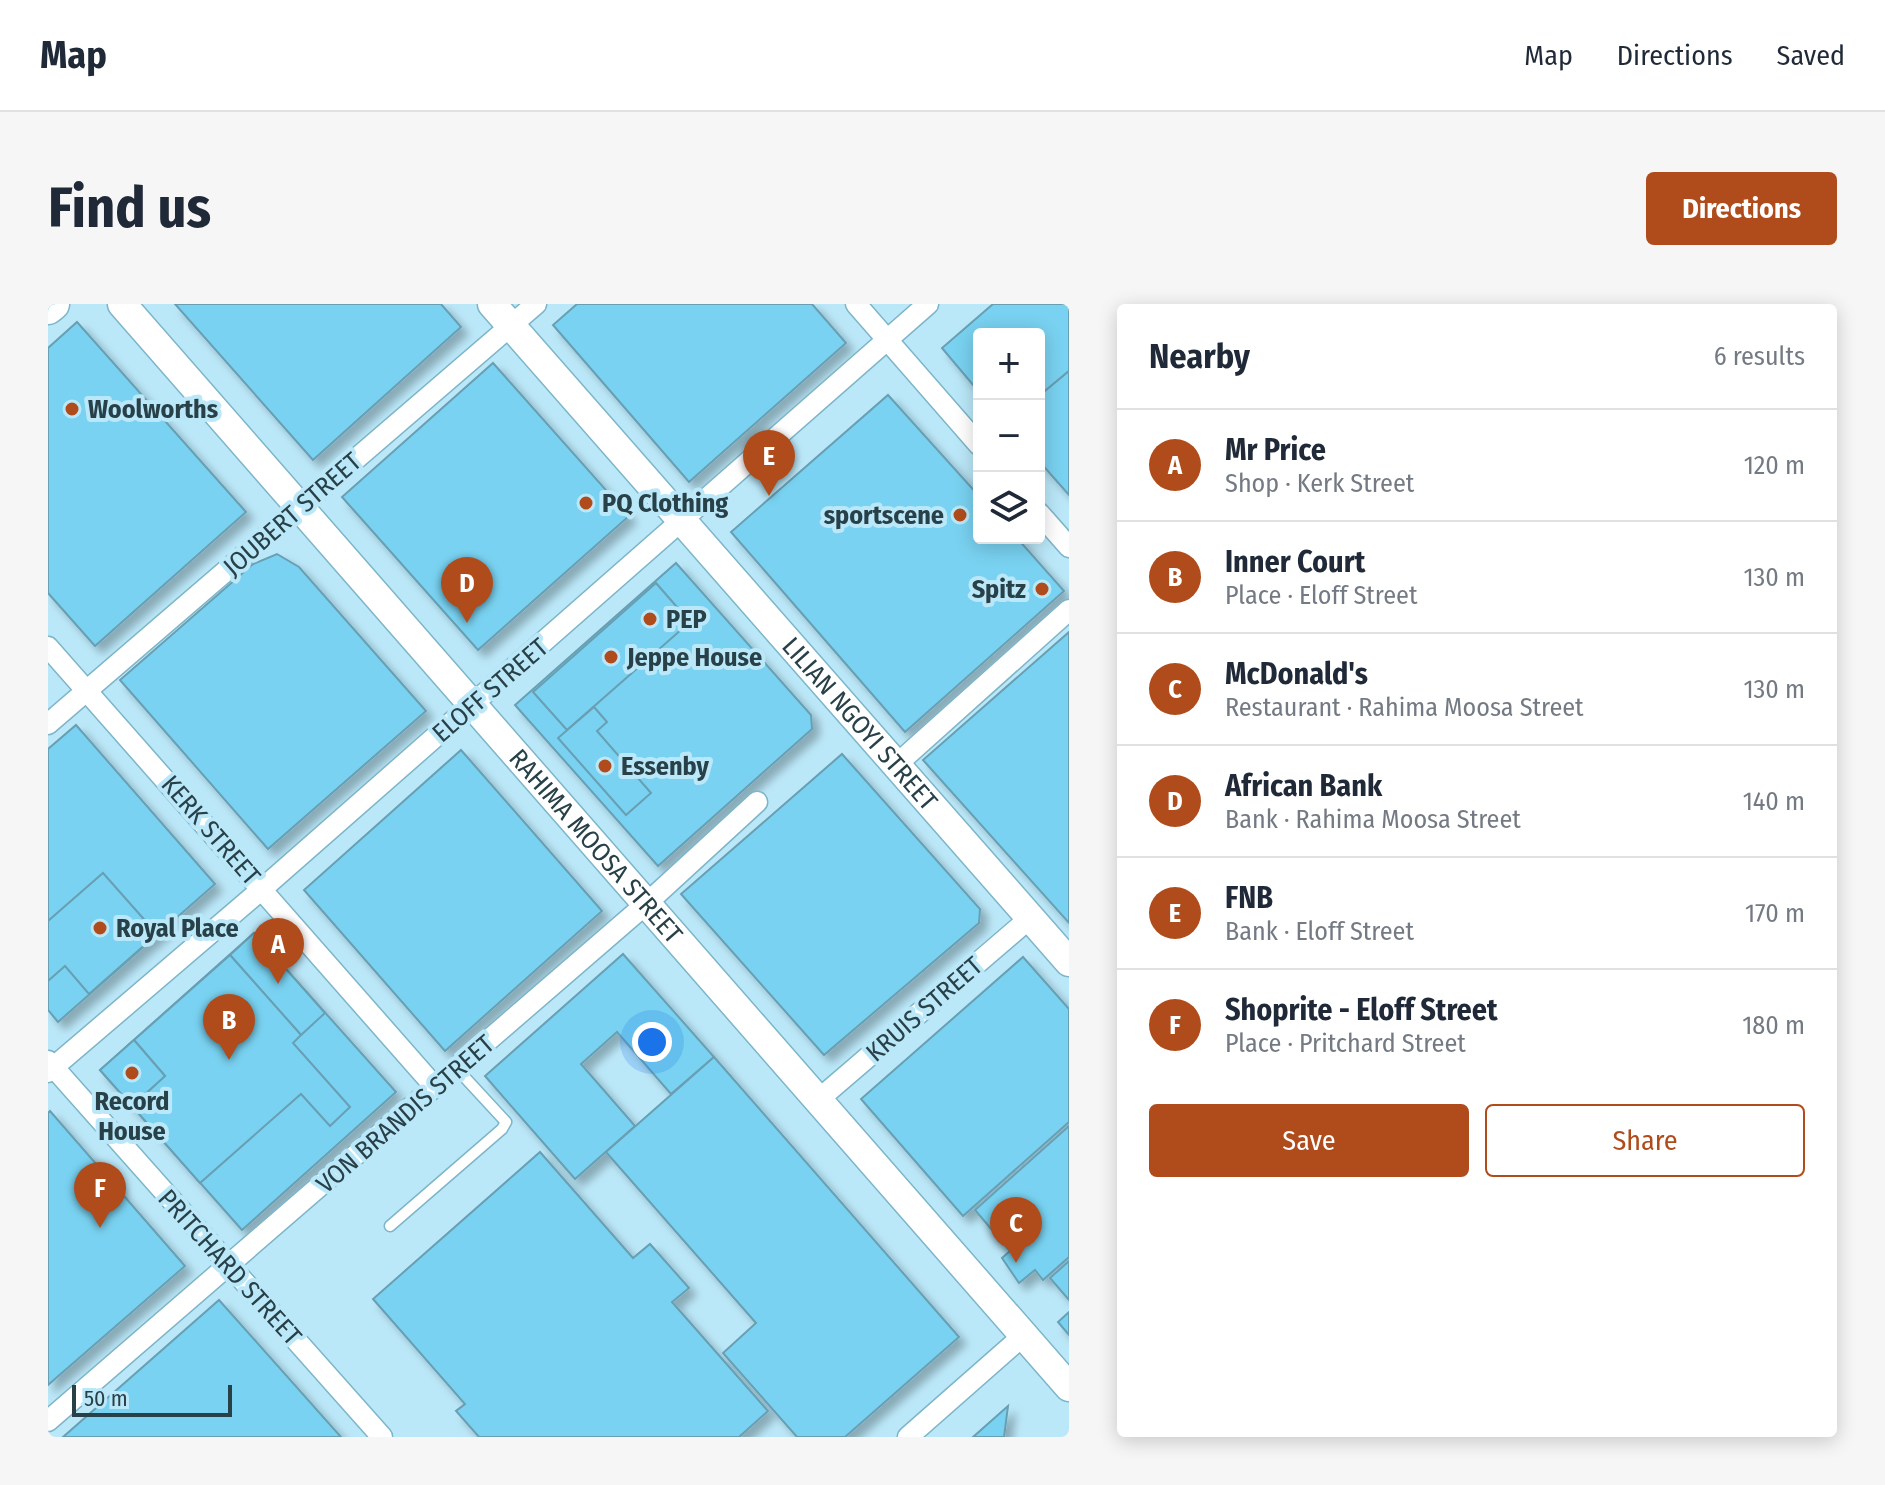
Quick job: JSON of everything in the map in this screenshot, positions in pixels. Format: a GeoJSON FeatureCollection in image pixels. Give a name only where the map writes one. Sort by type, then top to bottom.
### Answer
{"type":"FeatureCollection","features":[{"type":"Feature","properties":{"kind":"main road"},"geometry":{"type":"LineString","coordinates":[[48,308],[53,304]]}},
{"type":"Feature","properties":{"kind":"street","name":"RAHIMA MOOSA STREET"},"geometry":{"type":"LineString","coordinates":[[122,304],[1069,1387]]}},
{"type":"Feature","properties":{"kind":"street","name":"LILIAN NGOYI STREET"},"geometry":{"type":"LineString","coordinates":[[492,304],[1069,962]]}},
{"type":"Feature","properties":{"kind":"street","name":"JOUBERT STREET"},"geometry":{"type":"LineString","coordinates":[[48,724],[536,304]]}},
{"type":"Feature","properties":{"kind":"street"},"geometry":{"type":"LineString","coordinates":[[856,304],[973,438]]}},
{"type":"Feature","properties":{"kind":"street","name":"ELOFF STREET"},"geometry":{"type":"LineString","coordinates":[[50,1067],[262,889],[928,304]]}},
{"type":"Feature","properties":{"kind":"street"},"geometry":{"type":"LineString","coordinates":[[1045,520],[1069,547]]}},
{"type":"Feature","properties":{"kind":"street"},"geometry":{"type":"LineString","coordinates":[[896,765],[1069,610]]}},
{"type":"Feature","properties":{"kind":"street","name":"KERK STREET"},"geometry":{"type":"LineString","coordinates":[[48,647],[435,1087]]}},
{"type":"Feature","properties":{"kind":"street","name":"VON BRANDIS STREET"},"geometry":{"type":"LineString","coordinates":[[48,1421],[646,904],[757,802]]}},
{"type":"Feature","properties":{"kind":"street","name":"KRUIS STREET"},"geometry":{"type":"LineString","coordinates":[[818,1100],[1030,918]]}},
{"type":"Feature","properties":{"kind":"street","name":"PRITCHARD STREET"},"geometry":{"type":"LineString","coordinates":[[50,1067],[382,1437]]}},
{"type":"Feature","properties":{"kind":"street"},"geometry":{"type":"LineString","coordinates":[[908,1437],[1024,1335]]}},
{"type":"Feature","properties":{"kind":"lane"},"geometry":{"type":"LineString","coordinates":[[390,1226],[502,1129],[506,1122],[457,1069]]}},
{"type":"Feature","properties":{"kind":"building"},"geometry":{"type":"Polygon","coordinates":[[[175,304],[441,304],[461,327],[313,460],[175,304]]]}},
{"type":"Feature","properties":{"kind":"building"},"geometry":{"type":"Polygon","coordinates":[[[577,304],[812,304],[846,343],[689,482],[553,325],[577,304]]]}},
{"type":"Feature","properties":{"kind":"building"},"geometry":{"type":"Polygon","coordinates":[[[993,304],[1069,304],[1069,371],[1045,391],[1045,328],[973,328],[973,385],[942,348],[993,304]]]}},
{"type":"Feature","properties":{"kind":"building"},"geometry":{"type":"Polygon","coordinates":[[[77,322],[246,512],[95,646],[48,593],[48,348],[77,322]]]}},
{"type":"Feature","properties":{"kind":"building"},"geometry":{"type":"Polygon","coordinates":[[[493,363],[629,516],[478,650],[342,497],[493,363]]]}},
{"type":"Feature","properties":{"kind":"building"},"geometry":{"type":"Polygon","coordinates":[[[1069,371],[1069,495],[1045,468],[1045,391],[1069,371]]]}},
{"type":"Feature","properties":{"kind":"building"},"geometry":{"type":"Polygon","coordinates":[[[888,395],[973,489],[973,544],[1022,544],[1064,591],[905,732],[731,532],[888,395]]]}},
{"type":"Feature","properties":{"kind":"building"},"geometry":{"type":"Polygon","coordinates":[[[277,554],[299,567],[426,711],[268,849],[120,680],[253,564],[277,554]]]}},
{"type":"Feature","properties":{"kind":"building"},"geometry":{"type":"Polygon","coordinates":[[[676,563],[811,715],[812,729],[658,866],[515,705],[676,563]]]}},
{"type":"Feature","properties":{"kind":"building","name":"Jeppe House"},"geometry":{"type":"Polygon","coordinates":[[[656,583],[690,622],[567,730],[533,692],[656,583]]]}},
{"type":"Feature","properties":{"kind":"building"},"geometry":{"type":"Polygon","coordinates":[[[1069,632],[1069,923],[923,760],[1069,632]]]}},
{"type":"Feature","properties":{"kind":"building","name":"Essenby"},"geometry":{"type":"Polygon","coordinates":[[[594,707],[607,722],[597,731],[651,793],[626,815],[558,738],[594,707]]]}},
{"type":"Feature","properties":{"kind":"building"},"geometry":{"type":"Polygon","coordinates":[[[76,725],[215,884],[58,1022],[48,1010],[48,749],[76,725]]]}},
{"type":"Feature","properties":{"kind":"building"},"geometry":{"type":"Polygon","coordinates":[[[461,750],[602,911],[445,1051],[304,890],[461,750]]]}},
{"type":"Feature","properties":{"kind":"building"},"geometry":{"type":"Polygon","coordinates":[[[842,754],[980,909],[979,923],[824,1055],[681,894],[842,754]]]}},
{"type":"Feature","properties":{"kind":"building","name":"Royal Place"},"geometry":{"type":"Polygon","coordinates":[[[103,873],[157,934],[89,994],[65,966],[48,981],[48,921],[103,873]]]}},
{"type":"Feature","properties":{"kind":"building"},"geometry":{"type":"Polygon","coordinates":[[[254,933],[396,1092],[242,1230],[100,1070],[254,933]]]}},
{"type":"Feature","properties":{"kind":"building"},"geometry":{"type":"Polygon","coordinates":[[[254,933],[325,1013],[301,1035],[230,955],[254,933]]]}},
{"type":"Feature","properties":{"kind":"building"},"geometry":{"type":"Polygon","coordinates":[[[623,954],[714,1057],[671,1094],[617,1032],[581,1064],[635,1126],[575,1179],[485,1076],[623,954]]]}},
{"type":"Feature","properties":{"kind":"building"},"geometry":{"type":"Polygon","coordinates":[[[230,955],[301,1035],[293,1043],[350,1107],[330,1126],[301,1094],[200,1183],[132,1106],[165,1076],[134,1040],[230,955]]]}},
{"type":"Feature","properties":{"kind":"building"},"geometry":{"type":"Polygon","coordinates":[[[1023,957],[1069,1009],[1069,1122],[963,1216],[861,1099],[1023,957]]]}},
{"type":"Feature","properties":{"kind":"building","name":"Record House"},"geometry":{"type":"Polygon","coordinates":[[[134,1040],[165,1076],[132,1106],[100,1070],[134,1040]]]}},
{"type":"Feature","properties":{"kind":"building"},"geometry":{"type":"Polygon","coordinates":[[[714,1057],[959,1337],[845,1437],[797,1437],[723,1353],[756,1323],[606,1152],[714,1057]]]}},
{"type":"Feature","properties":{"kind":"building"},"geometry":{"type":"Polygon","coordinates":[[[50,1111],[185,1266],[48,1385],[48,1113],[50,1111]]]}},
{"type":"Feature","properties":{"kind":"building"},"geometry":{"type":"Polygon","coordinates":[[[1069,1126],[1069,1257],[1043,1280],[1035,1270],[1019,1283],[1002,1258],[1010,1251],[975,1210],[1069,1126]]]}},
{"type":"Feature","properties":{"kind":"building"},"geometry":{"type":"Polygon","coordinates":[[[540,1152],[633,1258],[650,1244],[689,1288],[672,1302],[768,1411],[739,1437],[479,1437],[456,1411],[465,1404],[373,1299],[540,1152]]]}},
{"type":"Feature","properties":{"kind":"building"},"geometry":{"type":"Polygon","coordinates":[[[1069,1261],[1069,1300],[1050,1278],[1069,1261]]]}},
{"type":"Feature","properties":{"kind":"building"},"geometry":{"type":"Polygon","coordinates":[[[219,1300],[341,1437],[63,1437],[219,1300]]]}},
{"type":"Feature","properties":{"kind":"building"},"geometry":{"type":"Polygon","coordinates":[[[1069,1312],[1069,1335],[1058,1322],[1069,1312]]]}},
{"type":"Feature","properties":{"kind":"building"},"geometry":{"type":"Polygon","coordinates":[[[1008,1406],[1004,1437],[973,1437],[1008,1406]]]}},
{"type":"Feature","properties":{"kind":"place","name":"Woolworths"},"geometry":{"type":"Point","coordinates":[72,409]}},
{"type":"Feature","properties":{"kind":"place","name":"FNB"},"geometry":{"type":"Point","coordinates":[769,496]}},
{"type":"Feature","properties":{"kind":"place","name":"PQ Clothing"},"geometry":{"type":"Point","coordinates":[586,503]}},
{"type":"Feature","properties":{"kind":"place","name":"sportscene"},"geometry":{"type":"Point","coordinates":[960,515]}},
{"type":"Feature","properties":{"kind":"place","name":"Spitz"},"geometry":{"type":"Point","coordinates":[1042,589]}},
{"type":"Feature","properties":{"kind":"place","name":"PEP"},"geometry":{"type":"Point","coordinates":[650,619]}},
{"type":"Feature","properties":{"kind":"place","name":"African Bank"},"geometry":{"type":"Point","coordinates":[467,623]}},
{"type":"Feature","properties":{"kind":"place","name":"Jeppe House"},"geometry":{"type":"Point","coordinates":[611,657]}},
{"type":"Feature","properties":{"kind":"place","name":"Essenby"},"geometry":{"type":"Point","coordinates":[605,766]}},
{"type":"Feature","properties":{"kind":"place","name":"Royal Place"},"geometry":{"type":"Point","coordinates":[100,928]}},
{"type":"Feature","properties":{"kind":"place","name":"Mr Price"},"geometry":{"type":"Point","coordinates":[278,984]}},
{"type":"Feature","properties":{"kind":"place","name":"Inner Court"},"geometry":{"type":"Point","coordinates":[229,1060]}},
{"type":"Feature","properties":{"kind":"place","name":"Record House"},"geometry":{"type":"Point","coordinates":[132,1073]}},
{"type":"Feature","properties":{"kind":"place","name":"Shoprite - Eloff Street"},"geometry":{"type":"Point","coordinates":[100,1228]}},
{"type":"Feature","properties":{"kind":"place","name":"McDonald's"},"geometry":{"type":"Point","coordinates":[1016,1263]}}]}
